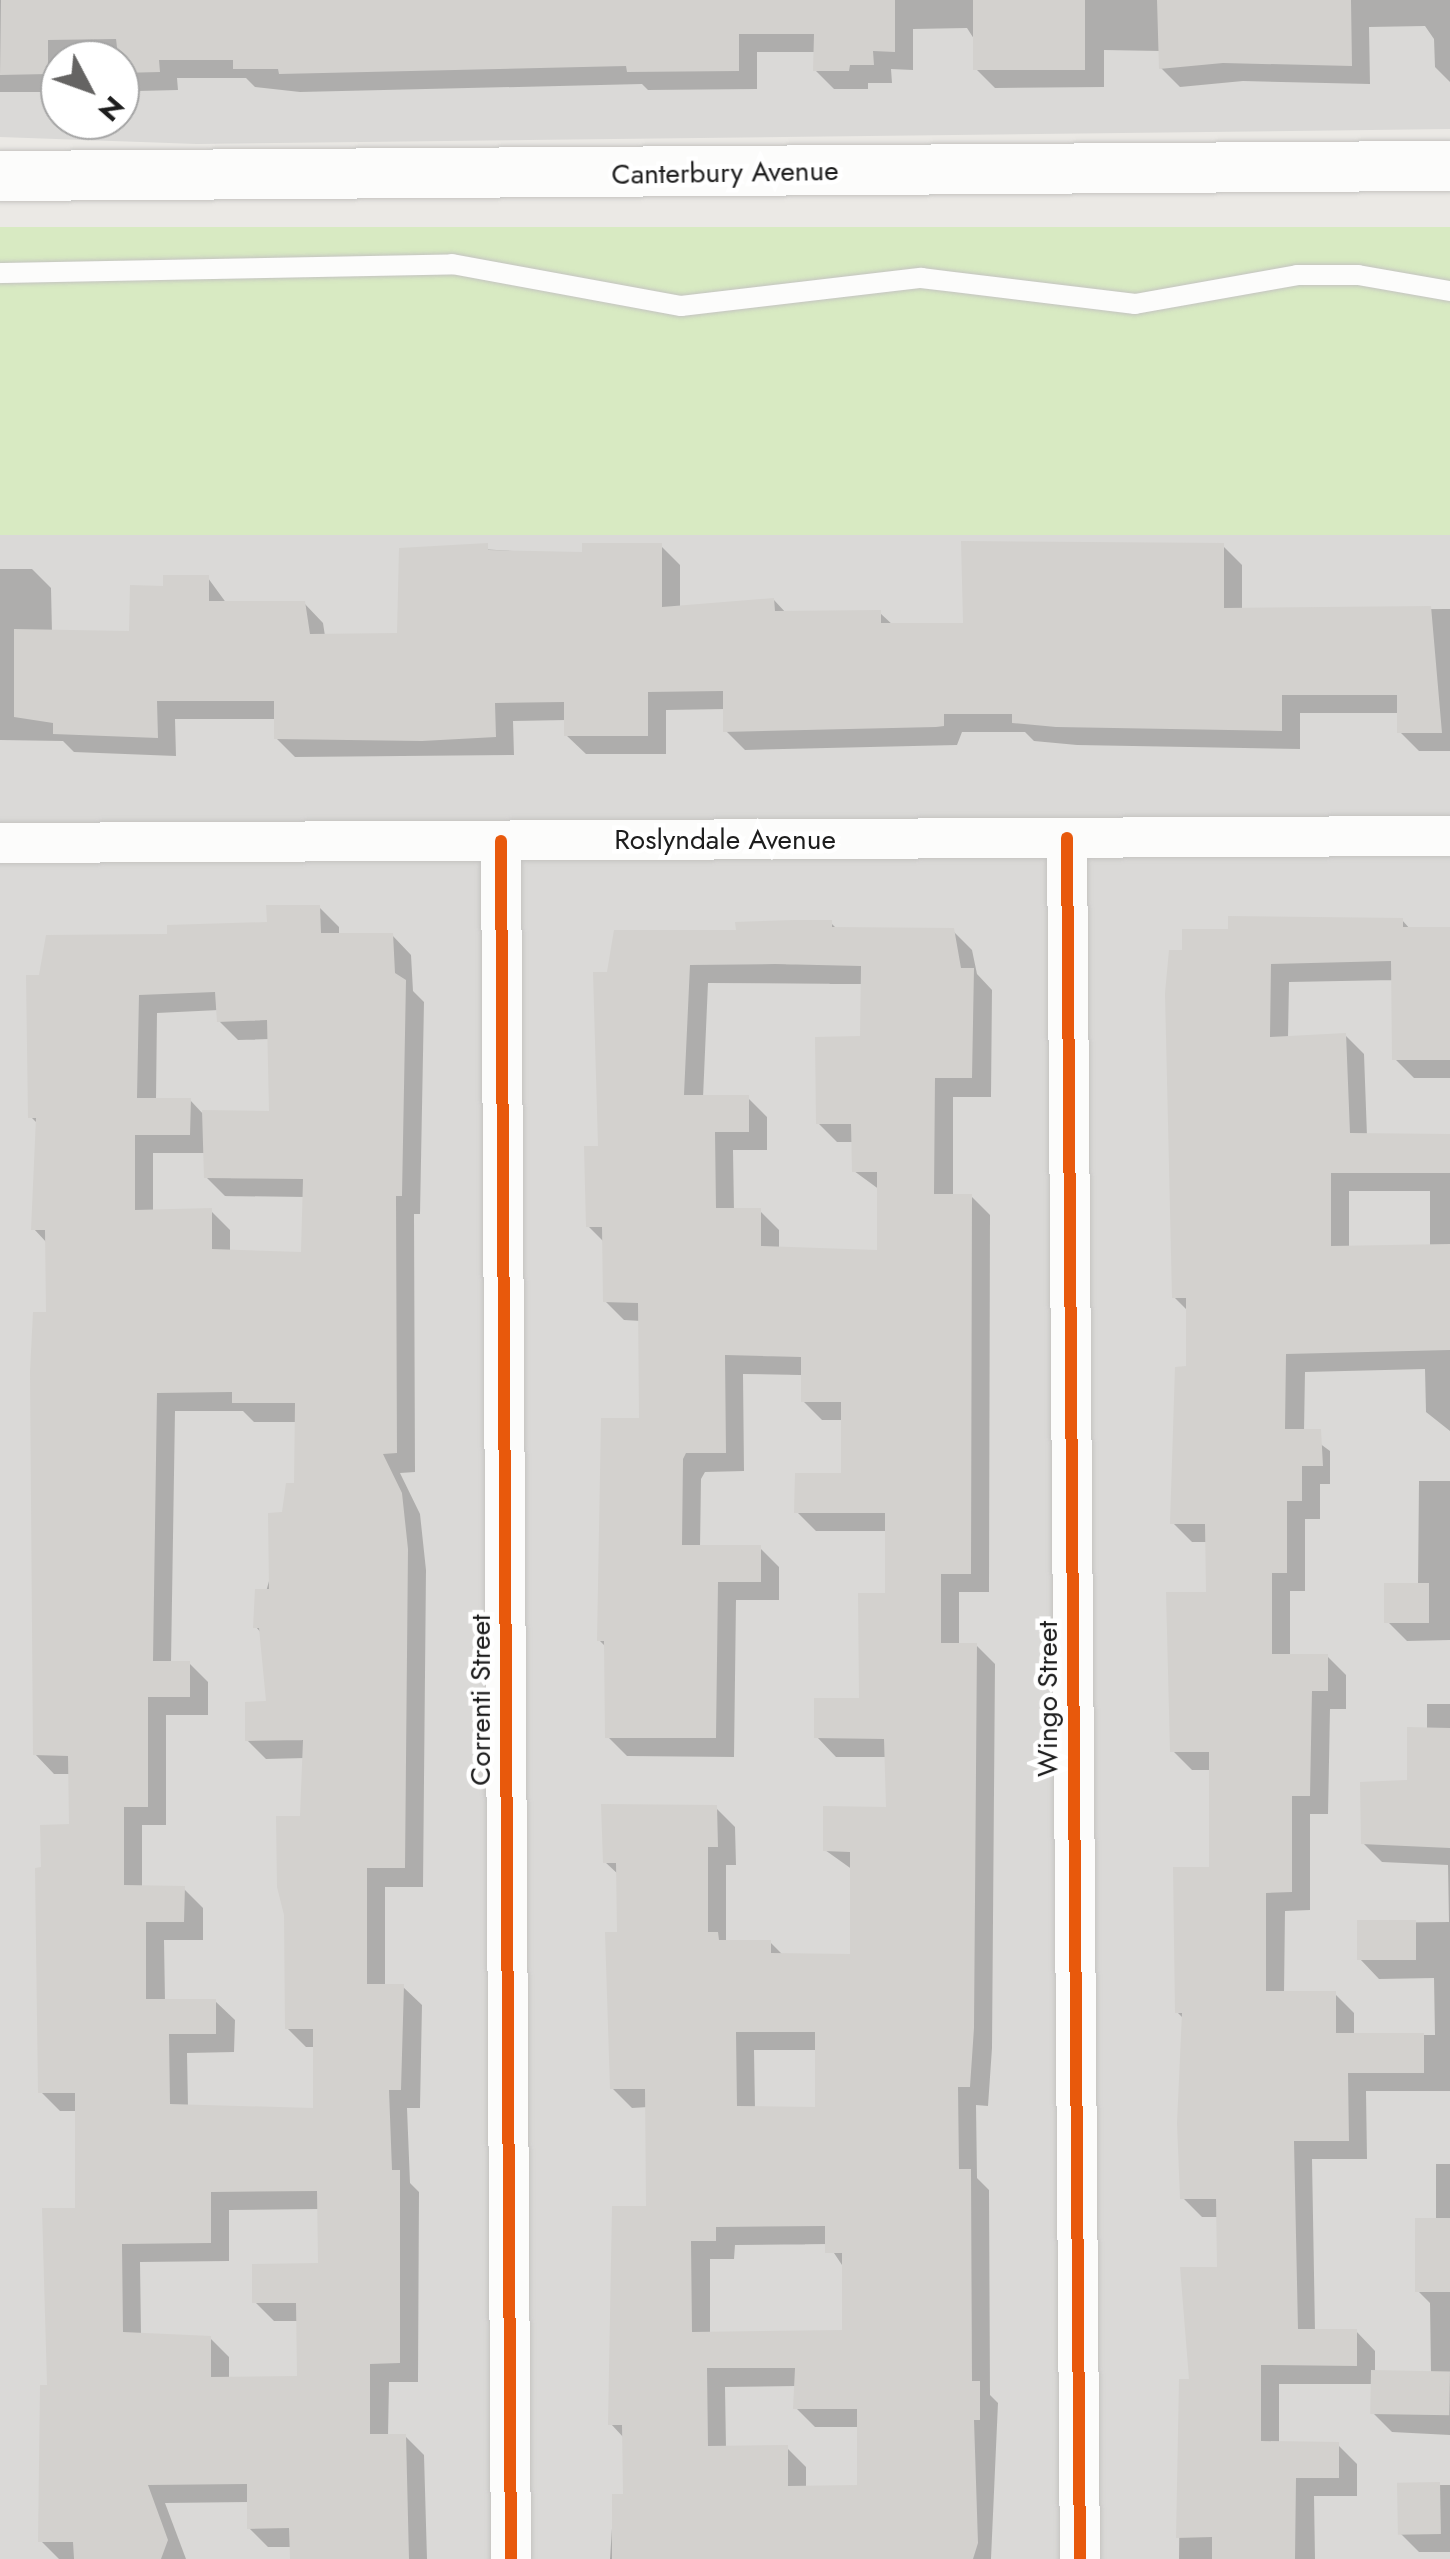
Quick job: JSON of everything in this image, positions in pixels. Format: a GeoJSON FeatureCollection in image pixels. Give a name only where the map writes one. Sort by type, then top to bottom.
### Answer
{"type":"FeatureCollection","features":[{"type":"Feature","properties":{"kind":"street","name":"Canterbury Avenue"},"geometry":{"type":"LineString","coordinates":[[0,176],[1450,166]]}},
{"type":"Feature","properties":{"kind":"street","name":"Roslyndale Avenue"},"geometry":{"type":"LineString","coordinates":[[0,843],[1450,836]]}},
{"type":"Feature","properties":{"kind":"street","name":"Wingo Street"},"geometry":{"type":"LineString","coordinates":[[1067,838],[1080,2559]]}},
{"type":"Feature","properties":{"kind":"street","name":"Correnti Street"},"geometry":{"type":"LineString","coordinates":[[502,841],[511,2559]]}},
{"type":"Feature","properties":{"kind":"lane"},"geometry":{"type":"LineString","coordinates":[[0,273],[452,264],[681,306],[921,278],[1136,304],[1298,275],[1358,275],[1450,290]]}},
{"type":"Feature","properties":{"kind":"shaded area"},"geometry":{"type":"Polygon","coordinates":[[[0,0],[1450,0],[1450,129],[197,144],[84,140],[140,140],[140,40],[40,40],[40,138],[0,137],[0,0]]]}},
{"type":"Feature","properties":{"kind":"shaded area"},"geometry":{"type":"Polygon","coordinates":[[[0,535],[1450,535],[1450,2559],[0,2559],[0,535]]]}},
{"type":"Feature","properties":{"kind":"green space"},"geometry":{"type":"Polygon","coordinates":[[[0,227],[1450,227],[1450,535],[0,535],[0,227]]]}},
{"type":"Feature","properties":{"kind":"building"},"geometry":{"type":"Polygon","coordinates":[[[1,0],[895,0],[895,52],[873,51],[874,65],[850,65],[849,71],[813,71],[814,34],[739,34],[739,71],[627,72],[626,66],[279,74],[278,69],[233,69],[233,60],[159,60],[160,72],[140,72],[140,40],[116,39],[40,40],[40,74],[0,75],[1,0]]]}},
{"type":"Feature","properties":{"kind":"building"},"geometry":{"type":"Polygon","coordinates":[[[973,0],[1085,0],[1085,70],[973,70],[973,0]]]}},
{"type":"Feature","properties":{"kind":"building"},"geometry":{"type":"Polygon","coordinates":[[[1157,0],[1351,0],[1352,66],[1223,63],[1159,69],[1157,0]]]}},
{"type":"Feature","properties":{"kind":"building"},"geometry":{"type":"Polygon","coordinates":[[[961,541],[1224,543],[1224,608],[1431,606],[1442,733],[1397,733],[1397,695],[1282,695],[1282,731],[1056,727],[1012,723],[1012,714],[944,714],[944,726],[936,727],[723,732],[723,691],[648,692],[648,736],[564,736],[564,702],[495,703],[496,737],[422,741],[274,739],[274,701],[157,701],[158,738],[53,734],[53,723],[14,717],[14,629],[129,631],[130,585],[163,586],[163,575],[209,575],[209,601],[305,601],[310,634],[397,633],[399,548],[488,543],[488,550],[582,552],[582,543],[662,543],[662,607],[774,598],[775,611],[881,610],[881,623],[963,623],[961,541]]]}},
{"type":"Feature","properties":{"kind":"building"},"geometry":{"type":"Polygon","coordinates":[[[266,905],[320,905],[321,933],[393,933],[395,973],[406,980],[402,1196],[396,1196],[397,1453],[383,1454],[402,1493],[408,1549],[405,1868],[367,1868],[367,1984],[404,1984],[401,2090],[389,2090],[392,2170],[400,2170],[400,2363],[370,2364],[370,2434],[406,2434],[409,2559],[290,2559],[289,2528],[247,2529],[247,2484],[148,2485],[168,2540],[161,2559],[74,2559],[73,2542],[38,2542],[40,2385],[47,2385],[42,2208],[75,2208],[75,2093],[38,2093],[35,1868],[41,1867],[40,1825],[69,1824],[68,1756],[33,1755],[30,1372],[33,1312],[46,1312],[45,1230],[31,1230],[36,1118],[28,1118],[26,975],[39,975],[46,935],[167,934],[167,925],[267,922],[266,905]],[[215,992],[139,995],[137,1098],[191,1098],[190,1135],[135,1135],[135,1210],[212,1208],[212,1249],[301,1252],[303,1179],[204,1178],[202,1110],[269,1111],[267,1020],[217,1022],[215,992]],[[232,1392],[157,1393],[153,1661],[190,1661],[190,1697],[148,1697],[148,1807],[124,1807],[124,1885],[185,1886],[184,1922],[146,1922],[146,1999],[216,1999],[216,2034],[169,2034],[170,2104],[313,2108],[313,2029],[285,2029],[284,1915],[277,1887],[276,1816],[300,1816],[303,1740],[245,1741],[245,1702],[266,1701],[259,1628],[253,1628],[255,1589],[269,1589],[268,1513],[282,1512],[286,1483],[294,1483],[295,1403],[232,1403],[232,1392]],[[317,2191],[211,2192],[211,2243],[122,2244],[123,2332],[211,2336],[211,2377],[297,2376],[296,2303],[252,2303],[252,2264],[318,2263],[317,2191]]]}},
{"type":"Feature","properties":{"kind":"building"},"geometry":{"type":"Polygon","coordinates":[[[1228,916],[1403,918],[1403,927],[1450,927],[1450,1060],[1392,1060],[1391,961],[1271,964],[1270,1037],[1346,1033],[1350,1133],[1450,1134],[1450,1173],[1331,1173],[1331,1246],[1450,1244],[1450,1350],[1286,1354],[1285,1429],[1321,1429],[1323,1466],[1302,1466],[1302,1501],[1287,1501],[1287,1573],[1272,1573],[1272,1654],[1328,1654],[1328,1691],[1312,1691],[1310,1796],[1292,1796],[1292,1892],[1266,1893],[1266,1991],[1336,1991],[1336,2033],[1424,2033],[1424,2073],[1348,2073],[1349,2141],[1294,2141],[1298,2329],[1357,2329],[1357,2366],[1261,2365],[1261,2441],[1339,2442],[1339,2478],[1296,2478],[1295,2559],[1212,2559],[1212,2537],[1176,2538],[1179,2379],[1189,2379],[1180,2267],[1217,2267],[1216,2199],[1180,2199],[1177,2123],[1182,2013],[1175,2013],[1173,1867],[1209,1867],[1209,1752],[1170,1752],[1166,1592],[1206,1592],[1205,1524],[1170,1524],[1175,1367],[1186,1366],[1186,1298],[1172,1298],[1165,993],[1169,950],[1182,950],[1182,929],[1228,929],[1228,916]]]}},
{"type":"Feature","properties":{"kind":"building"},"geometry":{"type":"Polygon","coordinates":[[[832,920],[832,927],[954,928],[961,968],[974,968],[972,1078],[935,1078],[934,1194],[972,1194],[971,1574],[941,1574],[941,1643],[977,1643],[974,2028],[970,2087],[958,2087],[959,2169],[971,2169],[972,2381],[980,2381],[980,2420],[974,2420],[978,2543],[973,2559],[612,2559],[612,2494],[623,2494],[622,2425],[608,2425],[612,2206],[646,2206],[645,2089],[610,2089],[605,1932],[617,1932],[616,1863],[603,1863],[601,1804],[717,1805],[718,1847],[708,1847],[708,1932],[718,1932],[719,1940],[771,1940],[771,1953],[850,1954],[850,1852],[823,1851],[823,1806],[886,1807],[884,1739],[814,1738],[814,1698],[859,1698],[858,1593],[885,1593],[885,1513],[794,1513],[795,1473],[841,1473],[841,1402],[801,1402],[801,1357],[725,1355],[726,1453],[686,1453],[683,1459],[682,1545],[761,1545],[761,1582],[718,1582],[716,1738],[605,1738],[604,1641],[597,1641],[601,1418],[639,1418],[638,1303],[603,1302],[602,1227],[586,1227],[584,1146],[598,1146],[593,972],[607,972],[614,930],[736,930],[735,922],[832,920]],[[690,965],[684,1095],[749,1095],[749,1132],[715,1132],[716,1208],[761,1208],[761,1246],[877,1250],[877,1172],[852,1172],[851,1124],[816,1124],[815,1037],[860,1036],[861,966],[690,965]],[[736,2032],[737,2106],[815,2107],[815,2032],[736,2032]],[[825,2226],[716,2227],[716,2241],[691,2241],[692,2332],[842,2330],[842,2253],[825,2253],[825,2226]],[[707,2368],[708,2446],[788,2445],[788,2486],[857,2485],[857,2409],[793,2409],[795,2368],[707,2368]]]}},
{"type":"Feature","properties":{"kind":"building"},"geometry":{"type":"Polygon","coordinates":[[[1384,1583],[1429,1583],[1429,1623],[1384,1623],[1384,1583]]]}},
{"type":"Feature","properties":{"kind":"building"},"geometry":{"type":"Polygon","coordinates":[[[1407,1727],[1450,1728],[1450,1848],[1361,1844],[1360,1782],[1407,1780],[1407,1727]]]}},
{"type":"Feature","properties":{"kind":"building"},"geometry":{"type":"Polygon","coordinates":[[[1357,1920],[1416,1920],[1416,1960],[1357,1960],[1357,1920]]]}},
{"type":"Feature","properties":{"kind":"building"},"geometry":{"type":"Polygon","coordinates":[[[1415,2218],[1450,2218],[1450,2292],[1415,2292],[1415,2218]]]}},
{"type":"Feature","properties":{"kind":"building"},"geometry":{"type":"Polygon","coordinates":[[[1371,2370],[1450,2371],[1449,2415],[1370,2414],[1371,2370]]]}},
{"type":"Feature","properties":{"kind":"building"},"geometry":{"type":"Polygon","coordinates":[[[1440,2482],[1441,2534],[1398,2535],[1397,2483],[1440,2482]]]}},
{"type":"Feature","properties":{"kind":"cycle path"},"geometry":{"type":"LineString","coordinates":[[1067,838],[1080,2559]]}},
{"type":"Feature","properties":{"kind":"cycle path"},"geometry":{"type":"LineString","coordinates":[[501,841],[511,2559]]}}]}
